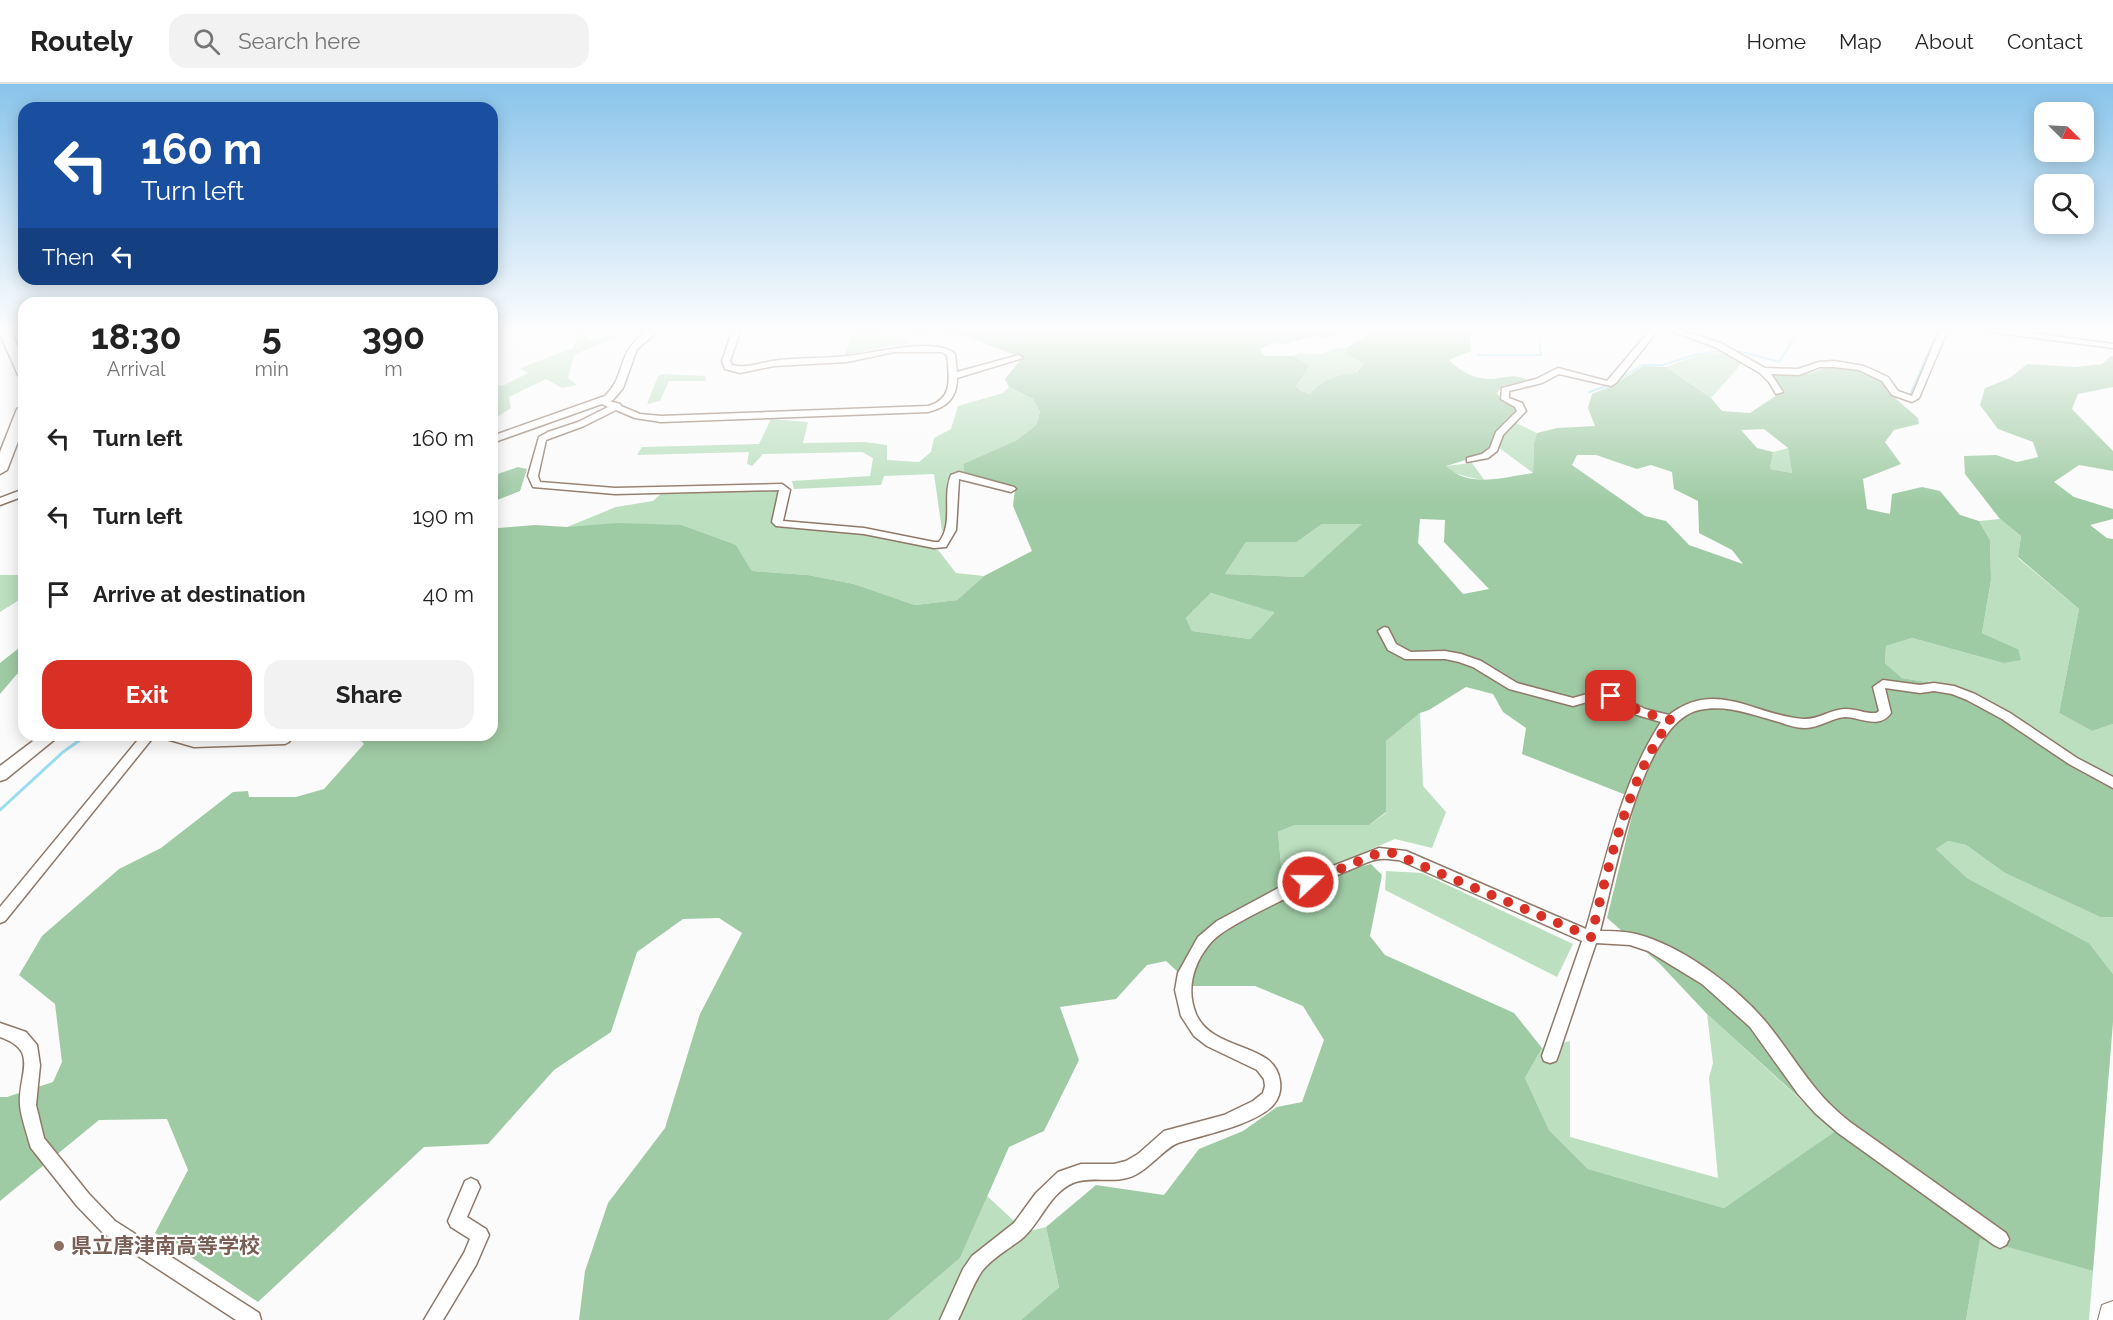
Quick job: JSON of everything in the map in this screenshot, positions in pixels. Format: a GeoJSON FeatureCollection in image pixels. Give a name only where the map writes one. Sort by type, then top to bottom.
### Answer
{"type":"FeatureCollection","features":[{"type":"Feature","properties":{"kind":"main road"},"geometry":{"type":"LineString","coordinates":[[0,469],[18,424]]}},
{"type":"Feature","properties":{"kind":"street"},"geometry":{"type":"LineString","coordinates":[[498,438],[602,402],[614,394],[618,387]]}},
{"type":"Feature","properties":{"kind":"street"},"geometry":{"type":"LineString","coordinates":[[602,402],[638,416],[661,419],[928,409],[946,403],[951,396],[952,387]]}},
{"type":"Feature","properties":{"kind":"street"},"geometry":{"type":"LineString","coordinates":[[1470,460],[1485,456],[1494,449],[1498,434],[1522,411],[1519,405],[1505,399],[1505,390],[1513,387]]}},
{"type":"Feature","properties":{"kind":"street"},"geometry":{"type":"LineString","coordinates":[[1776,387],[1779,392]]}},
{"type":"Feature","properties":{"kind":"street"},"geometry":{"type":"LineString","coordinates":[[1890,387],[1895,393],[1912,399],[1916,398],[1921,387]]}},
{"type":"Feature","properties":{"kind":"street"},"geometry":{"type":"LineString","coordinates":[[617,406],[600,416],[566,430],[556,431],[542,439],[533,476],[536,485],[615,491],[782,488],[785,490],[777,522],[780,524],[864,531],[934,545],[942,545],[949,538],[952,530],[950,488],[954,477],[959,475],[1011,489]]}},
{"type":"Feature","properties":{"kind":"street"},"geometry":{"type":"LineString","coordinates":[[0,502],[18,494]]}},
{"type":"Feature","properties":{"kind":"street"},"geometry":{"type":"LineString","coordinates":[[1384,631],[1392,647],[1409,656],[1445,655],[1461,658],[1477,664],[1513,686],[1573,702],[1600,694],[1611,696],[1641,712],[1671,720]]}},
{"type":"Feature","properties":{"kind":"street"},"geometry":{"type":"LineString","coordinates":[[1550,1056],[1591,937],[1619,836],[1642,768],[1658,736],[1671,720],[1683,711],[1701,704],[1718,703],[1804,724],[1816,723],[1838,714],[1874,718],[1885,713],[1879,687],[1883,684],[1920,688],[1934,687],[1963,694],[2006,716],[2073,761],[2113,783]]}},
{"type":"Feature","properties":{"kind":"street"},"geometry":{"type":"LineString","coordinates":[[0,775],[44,741]]}},
{"type":"Feature","properties":{"kind":"street"},"geometry":{"type":"LineString","coordinates":[[0,917],[143,741]]}},
{"type":"Feature","properties":{"kind":"street"},"geometry":{"type":"LineString","coordinates":[[949,1320],[969,1275],[978,1262],[1020,1228],[1042,1199],[1064,1178],[1081,1172],[1114,1172],[1129,1169],[1144,1161],[1170,1137],[1226,1122],[1259,1106],[1269,1098],[1273,1086],[1271,1076],[1263,1065],[1212,1041],[1199,1031],[1189,1016],[1183,990],[1185,973],[1193,956],[1203,940],[1222,925],[1289,889],[1379,853],[1390,852],[1591,937],[1633,939],[1671,954],[1735,1001],[1766,1034],[1797,1082],[1831,1118],[2000,1239]]}},
{"type":"Feature","properties":{"kind":"street"},"geometry":{"type":"LineString","coordinates":[[0,1030],[21,1038],[31,1050],[32,1065],[28,1105],[37,1142],[83,1200],[109,1227],[252,1320]]}},
{"type":"Feature","properties":{"kind":"street"},"geometry":{"type":"LineString","coordinates":[[433,1320],[470,1259],[480,1235],[457,1221],[471,1187]]}},
{"type":"Feature","properties":{"kind":"green space"},"geometry":{"type":"Polygon","coordinates":[[[498,387],[530,387],[509,397],[511,408],[498,416],[498,387]]]}},
{"type":"Feature","properties":{"kind":"green space"},"geometry":{"type":"Polygon","coordinates":[[[654,387],[666,387],[660,401],[647,404],[654,387]]]}},
{"type":"Feature","properties":{"kind":"green space"},"geometry":{"type":"Polygon","coordinates":[[[1009,387],[1033,399],[1040,412],[1036,425],[1017,440],[963,464],[964,473],[947,481],[949,528],[942,531],[934,474],[884,476],[881,485],[794,489],[792,481],[870,476],[873,458],[862,452],[763,454],[752,466],[747,464],[749,452],[637,455],[642,447],[759,444],[771,419],[808,422],[803,443],[865,442],[887,445],[887,460],[919,462],[931,452],[934,438],[951,429],[958,406],[1003,393],[1009,387]]]}},
{"type":"Feature","properties":{"kind":"green space"},"geometry":{"type":"Polygon","coordinates":[[[1009,387],[1297,387],[1310,394],[1318,387],[1502,387],[1497,393],[1503,402],[1518,409],[1495,432],[1489,447],[1482,455],[1446,466],[1465,477],[1488,480],[1533,473],[1534,443],[1537,433],[1557,428],[1595,426],[1588,408],[1592,394],[1610,387],[1695,387],[1711,398],[1722,411],[1750,413],[1783,391],[1779,387],[1885,387],[1918,418],[1919,424],[1894,430],[1885,442],[1901,464],[1863,479],[1867,509],[1890,514],[1892,494],[1922,487],[1940,491],[1960,515],[1979,521],[1990,540],[1991,580],[1982,633],[2018,649],[2021,660],[2003,663],[1912,638],[1886,646],[1885,663],[1902,678],[1956,687],[2113,786],[2113,917],[2100,917],[2005,873],[1966,845],[1948,841],[1936,849],[1967,878],[2089,943],[2113,974],[2113,1022],[2093,1271],[1980,1239],[1966,1320],[1021,1320],[1059,1287],[1046,1227],[1096,1185],[1164,1195],[1199,1149],[1243,1131],[1277,1107],[1302,1102],[1324,1040],[1303,1006],[1255,986],[1193,986],[1166,961],[1147,965],[1116,999],[1060,1007],[1079,1060],[1044,1131],[1009,1147],[960,1258],[888,1320],[579,1320],[585,1271],[608,1203],[665,1128],[700,1014],[742,933],[719,918],[683,919],[637,952],[611,1032],[554,1070],[488,1144],[424,1147],[258,1302],[155,1233],[188,1170],[167,1119],[99,1120],[0,1201],[0,1097],[7,1097],[53,1082],[62,1062],[55,1004],[19,975],[42,936],[119,869],[161,848],[233,792],[248,791],[249,797],[296,797],[324,789],[364,744],[361,741],[498,741],[498,528],[618,523],[681,525],[736,545],[752,571],[808,575],[854,584],[915,605],[957,600],[984,576],[1032,551],[1013,506],[1015,489],[964,473],[963,464],[1017,440],[1036,425],[1040,412],[1033,399],[1009,387]],[[1764,429],[1741,430],[1757,448],[1773,452],[1770,469],[1792,473],[1788,448],[1764,429]],[[1577,455],[1572,465],[1645,516],[1666,521],[1689,545],[1743,564],[1732,550],[1699,533],[1698,501],[1674,489],[1672,472],[1651,465],[1637,469],[1596,455],[1577,455]],[[1420,519],[1418,543],[1463,594],[1489,589],[1444,542],[1445,520],[1420,519]],[[1322,524],[1297,542],[1246,542],[1225,574],[1303,577],[1362,524],[1322,524]],[[1211,593],[1186,618],[1192,631],[1250,639],[1274,612],[1211,593]],[[1466,687],[1429,710],[1420,713],[1386,741],[1386,812],[1369,825],[1295,825],[1278,832],[1283,886],[1371,864],[1382,875],[1370,936],[1385,955],[1514,1013],[1542,1048],[1525,1078],[1549,1130],[1588,1169],[1724,1208],[1836,1131],[1707,1014],[1660,964],[1607,918],[1636,799],[1522,754],[1526,728],[1503,712],[1493,694],[1466,687]]]}},
{"type":"Feature","properties":{"kind":"green space"},"geometry":{"type":"Polygon","coordinates":[[[1297,387],[1319,387],[1311,394],[1297,387]]]}},
{"type":"Feature","properties":{"kind":"green space"},"geometry":{"type":"Polygon","coordinates":[[[1695,387],[1721,387],[1711,398],[1695,387]]]}},
{"type":"Feature","properties":{"kind":"green space"},"geometry":{"type":"Polygon","coordinates":[[[2113,387],[2078,394],[2072,409],[2113,451],[2113,471],[2079,465],[2054,482],[2074,497],[2113,509],[2113,519],[2090,525],[2107,538],[2113,539],[2113,724],[2092,731],[2059,713],[2079,609],[2018,557],[2021,536],[2000,519],[1965,474],[1964,456],[1996,455],[2017,462],[2038,457],[2033,442],[1998,429],[1980,405],[1985,388],[2113,387]]]}},
{"type":"Feature","properties":{"kind":"green space"},"geometry":{"type":"Polygon","coordinates":[[[1514,422],[1537,433],[1534,443],[1533,473],[1498,447],[1501,436],[1514,422]]]}},
{"type":"Feature","properties":{"kind":"green space"},"geometry":{"type":"Polygon","coordinates":[[[1788,448],[1792,473],[1770,469],[1773,452],[1788,448]]]}},
{"type":"Feature","properties":{"kind":"green space"},"geometry":{"type":"Polygon","coordinates":[[[1472,463],[1485,481],[1453,473],[1445,466],[1472,463]]]}},
{"type":"Feature","properties":{"kind":"green space"},"geometry":{"type":"Polygon","coordinates":[[[518,467],[527,469],[520,491],[498,500],[498,474],[518,467]]]}},
{"type":"Feature","properties":{"kind":"green space"},"geometry":{"type":"Polygon","coordinates":[[[776,490],[780,493],[774,525],[862,534],[938,550],[956,573],[984,576],[957,600],[915,605],[854,584],[808,575],[752,571],[736,545],[567,527],[616,507],[653,501],[661,494],[776,490]]]}},
{"type":"Feature","properties":{"kind":"green space"},"geometry":{"type":"Polygon","coordinates":[[[2000,519],[2021,536],[2018,558],[2079,609],[2059,713],[2092,731],[2113,724],[2113,786],[1956,687],[1902,678],[1885,663],[1886,646],[1912,638],[2003,663],[2018,649],[1982,633],[1991,580],[1990,540],[1979,521],[2000,519]]]}},
{"type":"Feature","properties":{"kind":"green space"},"geometry":{"type":"Polygon","coordinates":[[[1322,524],[1363,524],[1303,577],[1225,574],[1246,542],[1297,542],[1322,524]]]}},
{"type":"Feature","properties":{"kind":"green space"},"geometry":{"type":"Polygon","coordinates":[[[0,575],[18,575],[18,601],[0,612],[0,575]]]}},
{"type":"Feature","properties":{"kind":"green space"},"geometry":{"type":"Polygon","coordinates":[[[1211,593],[1275,612],[1250,639],[1192,631],[1186,618],[1211,593]]]}},
{"type":"Feature","properties":{"kind":"green space"},"geometry":{"type":"Polygon","coordinates":[[[18,649],[18,674],[0,694],[0,663],[18,649]]]}},
{"type":"Feature","properties":{"kind":"green space"},"geometry":{"type":"Polygon","coordinates":[[[1420,713],[1423,786],[1446,812],[1432,848],[1395,839],[1283,886],[1278,832],[1295,825],[1369,825],[1386,813],[1386,741],[1420,713]]]}},
{"type":"Feature","properties":{"kind":"green space"},"geometry":{"type":"Polygon","coordinates":[[[1948,841],[1966,845],[2005,873],[2100,917],[2113,917],[2113,974],[2089,943],[1967,878],[1936,849],[1948,841]]]}},
{"type":"Feature","properties":{"kind":"green space"},"geometry":{"type":"Polygon","coordinates":[[[1386,871],[1422,873],[1573,944],[1557,977],[1385,890],[1386,871]]]}},
{"type":"Feature","properties":{"kind":"green space"},"geometry":{"type":"Polygon","coordinates":[[[1707,1014],[1836,1132],[1724,1208],[1588,1169],[1549,1130],[1525,1078],[1542,1048],[1570,1041],[1570,1137],[1718,1178],[1709,1078],[1713,1063],[1707,1014]]]}},
{"type":"Feature","properties":{"kind":"green space"},"geometry":{"type":"Polygon","coordinates":[[[987,1196],[1026,1232],[1046,1227],[1059,1287],[1021,1320],[888,1320],[960,1258],[987,1196]]]}},
{"type":"Feature","properties":{"kind":"green space"},"geometry":{"type":"Polygon","coordinates":[[[1980,1238],[2093,1271],[2089,1320],[1966,1320],[1980,1238]]]}},
{"type":"Feature","properties":{"kind":"waterway"},"geometry":{"type":"LineString","coordinates":[[1589,392],[1605,387]]}},
{"type":"Feature","properties":{"kind":"waterway"},"geometry":{"type":"LineString","coordinates":[[1910,395],[1914,387]]}},
{"type":"Feature","properties":{"kind":"waterway"},"geometry":{"type":"LineString","coordinates":[[0,810],[63,752],[79,741]]}},
{"type":"Feature","properties":{"kind":"place","name":"県立唐津南高等学校"},"geometry":{"type":"Point","coordinates":[59,1246]}},
{"type":"Feature","properties":{"kind":"route"},"geometry":{"type":"LineString","coordinates":[[1308,882],[1379,853],[1390,852],[1578,934],[1591,937],[1600,899],[1642,768],[1658,736],[1671,720],[1641,712],[1611,696]]}}]}
